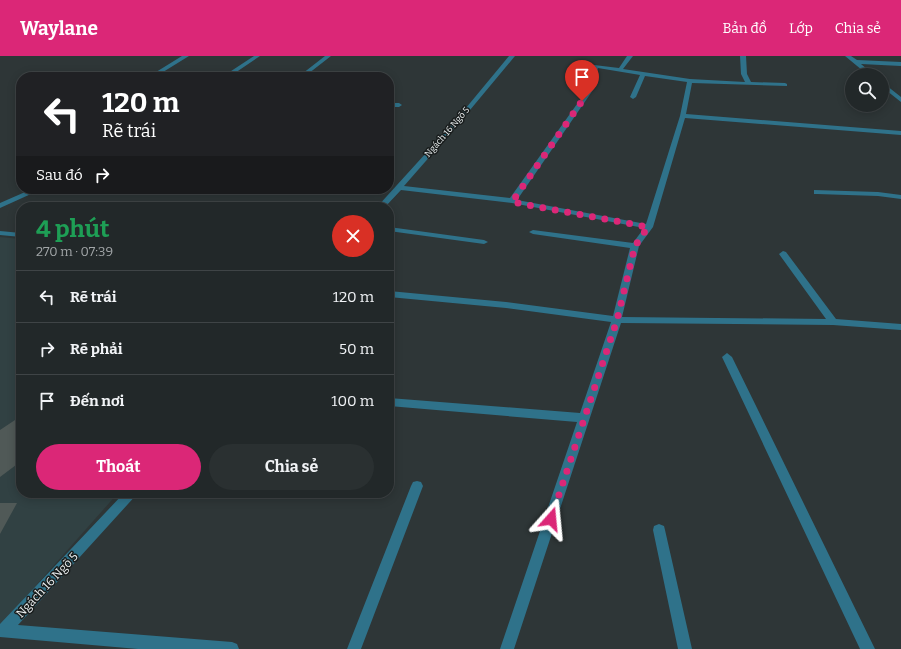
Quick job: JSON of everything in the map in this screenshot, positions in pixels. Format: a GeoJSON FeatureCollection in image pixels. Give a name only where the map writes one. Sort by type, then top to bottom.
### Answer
{"type":"FeatureCollection","features":[{"type":"Feature","properties":{"kind":"street"},"geometry":{"type":"LineString","coordinates":[[159,72],[186,56]]}},
{"type":"Feature","properties":{"kind":"street"},"geometry":{"type":"LineString","coordinates":[[233,72],[257,56]]}},
{"type":"Feature","properties":{"kind":"street"},"geometry":{"type":"LineString","coordinates":[[307,72],[328,56]]}},
{"type":"Feature","properties":{"kind":"street","name":"Ngách 16 Ngõ 5"},"geometry":{"type":"LineString","coordinates":[[394,192],[458,121],[512,56]]}},
{"type":"Feature","properties":{"kind":"street"},"geometry":{"type":"LineString","coordinates":[[620,70],[630,56]]}},
{"type":"Feature","properties":{"kind":"street"},"geometry":{"type":"LineString","coordinates":[[743,56],[744,74],[749,84]]}},
{"type":"Feature","properties":{"kind":"street"},"geometry":{"type":"LineString","coordinates":[[848,56],[862,68]]}},
{"type":"Feature","properties":{"kind":"street"},"geometry":{"type":"LineString","coordinates":[[855,62],[901,64]]}},
{"type":"Feature","properties":{"kind":"street"},"geometry":{"type":"LineString","coordinates":[[512,202],[590,90],[596,66],[690,81],[785,85]]}},
{"type":"Feature","properties":{"kind":"street"},"geometry":{"type":"LineString","coordinates":[[633,97],[643,73]]}},
{"type":"Feature","properties":{"kind":"street"},"geometry":{"type":"LineString","coordinates":[[507,649],[617,320],[635,246],[648,227],[683,116],[690,81]]}},
{"type":"Feature","properties":{"kind":"street"},"geometry":{"type":"LineString","coordinates":[[889,90],[901,100]]}},
{"type":"Feature","properties":{"kind":"street"},"geometry":{"type":"LineString","coordinates":[[394,105],[399,105]]}},
{"type":"Feature","properties":{"kind":"street"},"geometry":{"type":"LineString","coordinates":[[683,116],[901,133]]}},
{"type":"Feature","properties":{"kind":"street"},"geometry":{"type":"LineString","coordinates":[[398,187],[512,202],[648,227]]}},
{"type":"Feature","properties":{"kind":"street"},"geometry":{"type":"LineString","coordinates":[[817,192],[878,194],[901,197]]}},
{"type":"Feature","properties":{"kind":"street"},"geometry":{"type":"LineString","coordinates":[[0,206],[27,194]]}},
{"type":"Feature","properties":{"kind":"street","name":"Ngách 16 Ngõ 5"},"geometry":{"type":"LineString","coordinates":[[385,202],[392,194]]}},
{"type":"Feature","properties":{"kind":"street"},"geometry":{"type":"LineString","coordinates":[[394,230],[484,242]]}},
{"type":"Feature","properties":{"kind":"street"},"geometry":{"type":"LineString","coordinates":[[534,232],[635,246]]}},
{"type":"Feature","properties":{"kind":"street"},"geometry":{"type":"LineString","coordinates":[[0,233],[16,235]]}},
{"type":"Feature","properties":{"kind":"street"},"geometry":{"type":"LineString","coordinates":[[783,254],[833,322]]}},
{"type":"Feature","properties":{"kind":"street"},"geometry":{"type":"LineString","coordinates":[[394,294],[506,305],[617,320],[833,322],[901,327]]}},
{"type":"Feature","properties":{"kind":"street"},"geometry":{"type":"LineString","coordinates":[[727,358],[868,649]]}},
{"type":"Feature","properties":{"kind":"street"},"geometry":{"type":"LineString","coordinates":[[394,402],[584,418]]}},
{"type":"Feature","properties":{"kind":"street"},"geometry":{"type":"LineString","coordinates":[[354,649],[417,486]]}},
{"type":"Feature","properties":{"kind":"street","name":"Ngách 16 Ngõ 5"},"geometry":{"type":"LineString","coordinates":[[127,498],[3,632],[232,649]]}},
{"type":"Feature","properties":{"kind":"street"},"geometry":{"type":"LineString","coordinates":[[659,530],[686,649]]}},
{"type":"Feature","properties":{"kind":"shaded area"},"geometry":{"type":"Polygon","coordinates":[[[0,237],[16,239],[16,498],[114,498],[0,626],[0,237]]]}},
{"type":"Feature","properties":{"kind":"building"},"geometry":{"type":"Polygon","coordinates":[[[16,419],[16,465],[0,477],[0,430],[16,419]]]}},
{"type":"Feature","properties":{"kind":"building"},"geometry":{"type":"Polygon","coordinates":[[[0,503],[17,503],[0,534],[0,503]]]}},
{"type":"Feature","properties":{"kind":"route"},"geometry":{"type":"LineString","coordinates":[[551,519],[617,320],[635,246],[648,227],[512,202],[582,101]]}}]}
